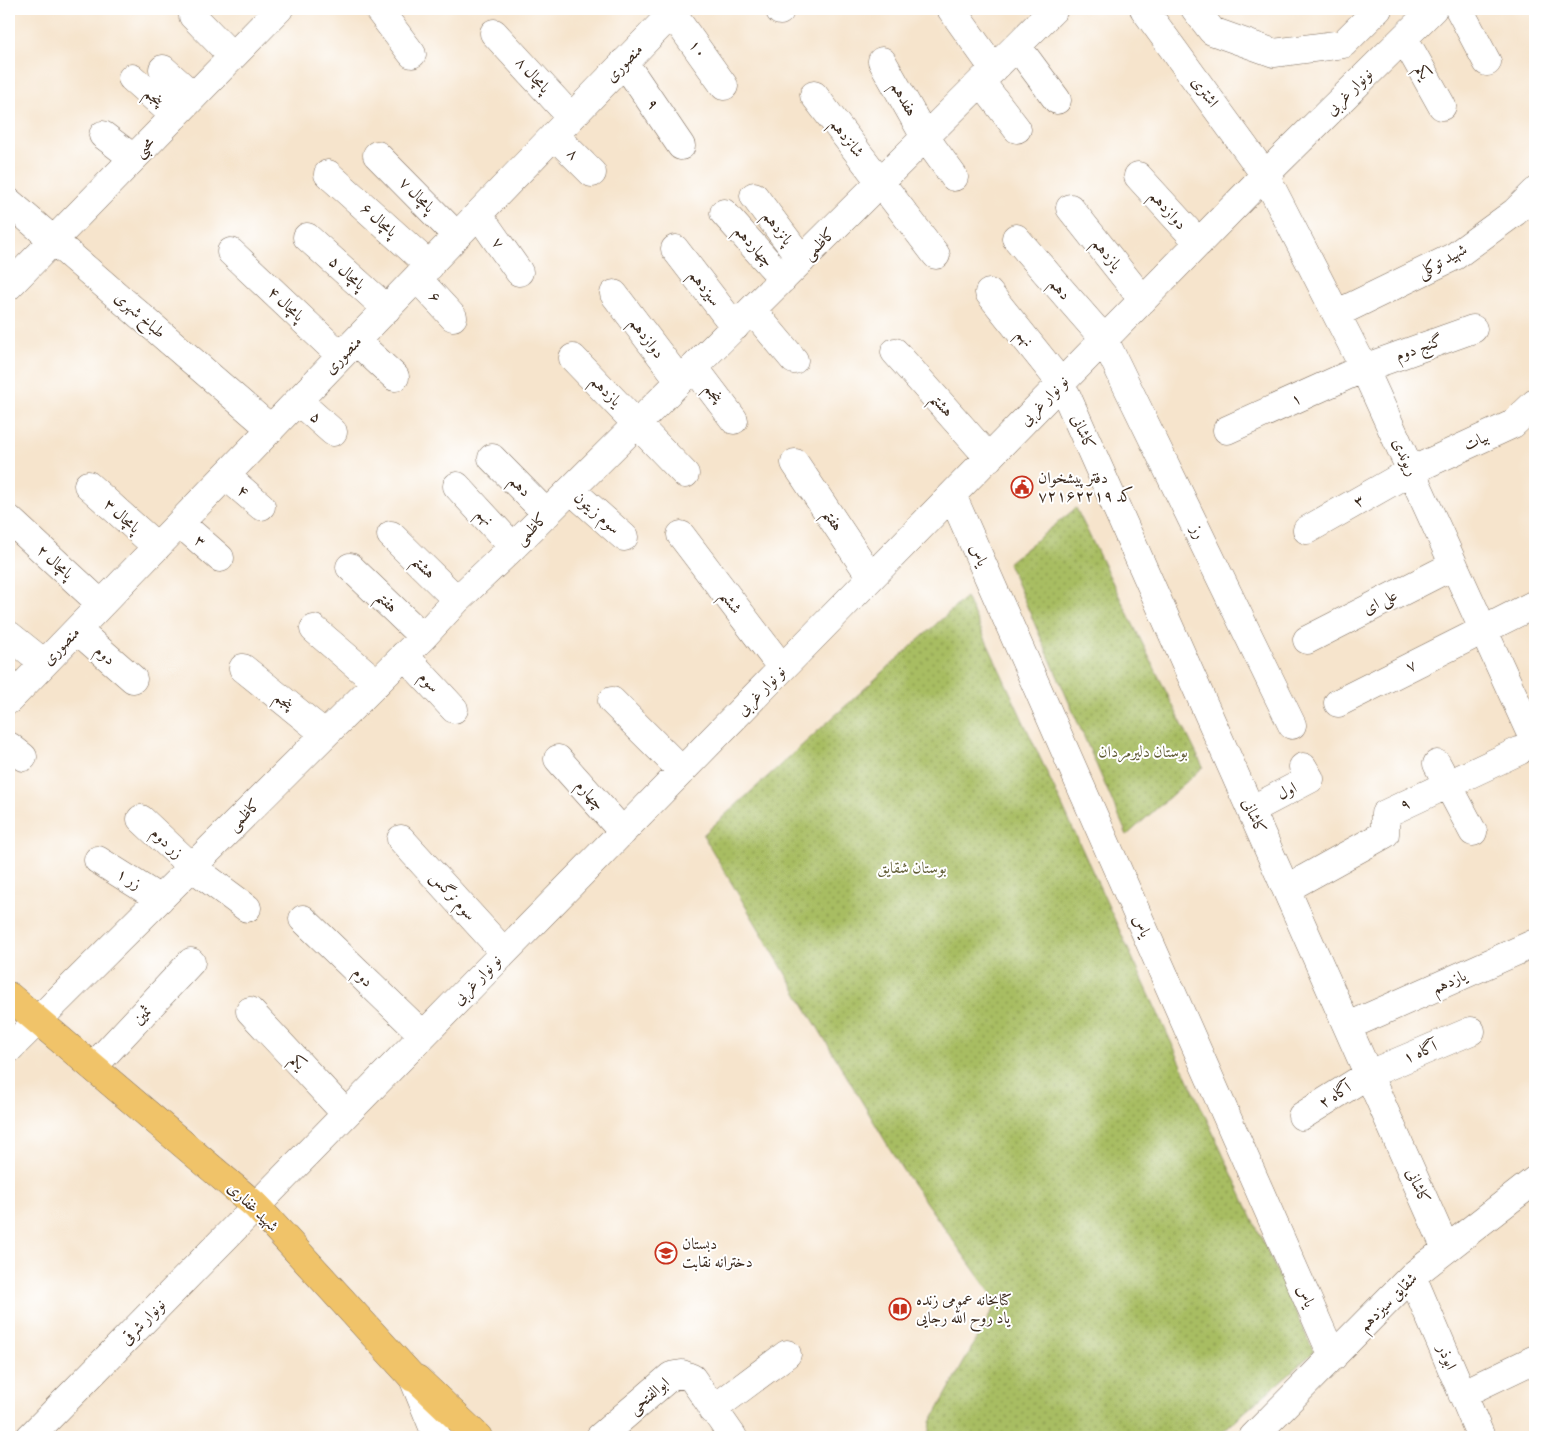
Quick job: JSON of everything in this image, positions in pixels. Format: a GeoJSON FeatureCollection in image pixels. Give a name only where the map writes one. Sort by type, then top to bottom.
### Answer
{"type":"FeatureCollection","features":[{"type":"Feature","properties":{"kind":"main road","name":"شهید غفاری"},"geometry":{"type":"LineString","coordinates":[[9,996],[256,1206],[413,1378],[417,1379],[478,1437]]}},
{"type":"Feature","properties":{"kind":"street","name":"محبی"},"geometry":{"type":"LineString","coordinates":[[9,286],[279,9]]}},
{"type":"Feature","properties":{"kind":"street"},"geometry":{"type":"LineString","coordinates":[[378,9],[412,54]]}},
{"type":"Feature","properties":{"kind":"street"},"geometry":{"type":"LineString","coordinates":[[952,9],[1017,129]]}},
{"type":"Feature","properties":{"kind":"street","name":"کاظمی"},"geometry":{"type":"LineString","coordinates":[[9,1049],[414,646],[457,600],[547,514],[1054,9]]}},
{"type":"Feature","properties":{"kind":"street","name":"اشتری"},"geometry":{"type":"LineString","coordinates":[[1144,9],[1265,175]]}},
{"type":"Feature","properties":{"kind":"street"},"geometry":{"type":"LineString","coordinates":[[1195,9],[1212,32],[1274,53],[1343,44],[1378,9]]}},
{"type":"Feature","properties":{"kind":"street","name":"نونوار غربی"},"geometry":{"type":"LineString","coordinates":[[1265,175],[1432,9]]}},
{"type":"Feature","properties":{"kind":"street"},"geometry":{"type":"LineString","coordinates":[[1459,9],[1487,62]]}},
{"type":"Feature","properties":{"kind":"street","name":"منصوری"},"geometry":{"type":"LineString","coordinates":[[9,700],[423,272],[673,10]]}},
{"type":"Feature","properties":{"kind":"street","name":"۱۰"},"geometry":{"type":"LineString","coordinates":[[673,10],[724,86]]}},
{"type":"Feature","properties":{"kind":"street"},"geometry":{"type":"LineString","coordinates":[[193,16],[232,56]]}},
{"type":"Feature","properties":{"kind":"street","name":"۸ پامچال"},"geometry":{"type":"LineString","coordinates":[[494,33],[563,126]]}},
{"type":"Feature","properties":{"kind":"street","name":"یکم"},"geometry":{"type":"LineString","coordinates":[[1404,38],[1442,106]]}},
{"type":"Feature","properties":{"kind":"street"},"geometry":{"type":"LineString","coordinates":[[1017,46],[1057,100]]}},
{"type":"Feature","properties":{"kind":"street","name":"هفدهم"},"geometry":{"type":"LineString","coordinates":[[882,61],[925,138]]}},
{"type":"Feature","properties":{"kind":"street","name":"۹"},"geometry":{"type":"LineString","coordinates":[[624,62],[681,146]]}},
{"type":"Feature","properties":{"kind":"street"},"geometry":{"type":"LineString","coordinates":[[163,69],[193,96]]}},
{"type":"Feature","properties":{"kind":"street","name":"پنجم"},"geometry":{"type":"LineString","coordinates":[[132,78],[175,116]]}},
{"type":"Feature","properties":{"kind":"street","name":"شانزدهم"},"geometry":{"type":"LineString","coordinates":[[814,95],[881,181]]}},
{"type":"Feature","properties":{"kind":"street","name":"۸"},"geometry":{"type":"LineString","coordinates":[[563,126],[592,174]]}},
{"type":"Feature","properties":{"kind":"street"},"geometry":{"type":"LineString","coordinates":[[103,136],[133,158]]}},
{"type":"Feature","properties":{"kind":"street"},"geometry":{"type":"LineString","coordinates":[[925,138],[954,177]]}},
{"type":"Feature","properties":{"kind":"street","name":"۷ پامچال"},"geometry":{"type":"LineString","coordinates":[[377,154],[457,236]]}},
{"type":"Feature","properties":{"kind":"street","name":"۶ پامچال"},"geometry":{"type":"LineString","coordinates":[[328,174],[423,272]]}},
{"type":"Feature","properties":{"kind":"street","name":"نو نوار غربی"},"geometry":{"type":"LineString","coordinates":[[256,1206],[1265,175]]}},
{"type":"Feature","properties":{"kind":"street","name":"ریوندی"},"geometry":{"type":"LineString","coordinates":[[1265,175],[1338,313],[1364,368],[1483,630],[1531,745]]}},
{"type":"Feature","properties":{"kind":"street","name":"دوازدهم"},"geometry":{"type":"LineString","coordinates":[[1138,176],[1199,243]]}},
{"type":"Feature","properties":{"kind":"street"},"geometry":{"type":"LineString","coordinates":[[881,181],[936,255]]}},
{"type":"Feature","properties":{"kind":"street","name":"شهید توکلی"},"geometry":{"type":"LineString","coordinates":[[1338,313],[1455,256],[1515,212],[1535,192]]}},
{"type":"Feature","properties":{"kind":"street","name":"پانزدهم"},"geometry":{"type":"LineString","coordinates":[[754,196],[793,269]]}},
{"type":"Feature","properties":{"kind":"street","name":"طباخ شهری"},"geometry":{"type":"LineString","coordinates":[[9,202],[271,429]]}},
{"type":"Feature","properties":{"kind":"street","name":"یازدهم"},"geometry":{"type":"LineString","coordinates":[[1070,208],[1143,300]]}},
{"type":"Feature","properties":{"kind":"street","name":"چهاردهم"},"geometry":{"type":"LineString","coordinates":[[724,213],[793,269]]}},
{"type":"Feature","properties":{"kind":"street","name":"۷"},"geometry":{"type":"LineString","coordinates":[[478,214],[519,272]]}},
{"type":"Feature","properties":{"kind":"street","name":"۵ پامچال"},"geometry":{"type":"LineString","coordinates":[[307,237],[387,309]]}},
{"type":"Feature","properties":{"kind":"street","name":"دهم"},"geometry":{"type":"LineString","coordinates":[[1016,238],[1104,340]]}},
{"type":"Feature","properties":{"kind":"street","name":"سیزدهم"},"geometry":{"type":"LineString","coordinates":[[676,249],[743,318]]}},
{"type":"Feature","properties":{"kind":"street","name":"پامچال ۴"},"geometry":{"type":"LineString","coordinates":[[231,252],[349,348]]}},
{"type":"Feature","properties":{"kind":"street","name":"۶"},"geometry":{"type":"LineString","coordinates":[[423,272],[453,317]]}},
{"type":"Feature","properties":{"kind":"street","name":"نهم"},"geometry":{"type":"LineString","coordinates":[[989,293],[1061,383]]}},
{"type":"Feature","properties":{"kind":"street","name":"دوازدهم"},"geometry":{"type":"LineString","coordinates":[[614,294],[687,374]]}},
{"type":"Feature","properties":{"kind":"street"},"geometry":{"type":"LineString","coordinates":[[743,318],[794,360]]}},
{"type":"Feature","properties":{"kind":"street","name":"گنج دوم"},"geometry":{"type":"LineString","coordinates":[[1364,368],[1473,328]]}},
{"type":"Feature","properties":{"kind":"street","name":"رز"},"geometry":{"type":"LineString","coordinates":[[1104,340],[1292,725]]}},
{"type":"Feature","properties":{"kind":"street"},"geometry":{"type":"LineString","coordinates":[[349,348],[395,377]]}},
{"type":"Feature","properties":{"kind":"street","name":"هشتم"},"geometry":{"type":"LineString","coordinates":[[895,352],[989,458]]}},
{"type":"Feature","properties":{"kind":"street","name":"یازدهم"},"geometry":{"type":"LineString","coordinates":[[573,358],[638,423]]}},
{"type":"Feature","properties":{"kind":"street","name":"۱"},"geometry":{"type":"LineString","coordinates":[[1227,430],[1364,368]]}},
{"type":"Feature","properties":{"kind":"street","name":"پنجم"},"geometry":{"type":"LineString","coordinates":[[687,374],[734,420]]}},
{"type":"Feature","properties":{"kind":"street","name":"کاشانی"},"geometry":{"type":"LineString","coordinates":[[1061,383],[1446,1249]]}},
{"type":"Feature","properties":{"kind":"street","name":"۵"},"geometry":{"type":"LineString","coordinates":[[298,401],[334,432]]}},
{"type":"Feature","properties":{"kind":"street","name":"بیات"},"geometry":{"type":"LineString","coordinates":[[1411,472],[1513,424],[1535,403]]}},
{"type":"Feature","properties":{"kind":"street"},"geometry":{"type":"LineString","coordinates":[[638,423],[685,474]]}},
{"type":"Feature","properties":{"kind":"street","name":"دهم"},"geometry":{"type":"LineString","coordinates":[[492,458],[547,514]]}},
{"type":"Feature","properties":{"kind":"street","name":"هفتم"},"geometry":{"type":"LineString","coordinates":[[795,463],[872,578]]}},
{"type":"Feature","properties":{"kind":"street","name":"۳"},"geometry":{"type":"LineString","coordinates":[[1306,530],[1411,472]]}},
{"type":"Feature","properties":{"kind":"street","name":"۴"},"geometry":{"type":"LineString","coordinates":[[226,476],[261,506]]}},
{"type":"Feature","properties":{"kind":"street","name":"۳ پامچال"},"geometry":{"type":"LineString","coordinates":[[88,485],[157,547]]}},
{"type":"Feature","properties":{"kind":"street","name":"نهم"},"geometry":{"type":"LineString","coordinates":[[457,486],[513,547]]}},
{"type":"Feature","properties":{"kind":"street","name":"سوم زیتون"},"geometry":{"type":"LineString","coordinates":[[570,490],[624,537]]}},
{"type":"Feature","properties":{"kind":"street","name":"یاس"},"geometry":{"type":"LineString","coordinates":[[952,495],[1332,1357]]}},
{"type":"Feature","properties":{"kind":"street","name":"۲ پامچال"},"geometry":{"type":"LineString","coordinates":[[9,519],[102,604]]}},
{"type":"Feature","properties":{"kind":"street","name":"۳"},"geometry":{"type":"LineString","coordinates":[[180,523],[220,558]]}},
{"type":"Feature","properties":{"kind":"street","name":"هشتم"},"geometry":{"type":"LineString","coordinates":[[391,535],[457,600]]}},
{"type":"Feature","properties":{"kind":"street","name":"ششم"},"geometry":{"type":"LineString","coordinates":[[681,535],[782,668]]}},
{"type":"Feature","properties":{"kind":"street","name":"علی ای"},"geometry":{"type":"LineString","coordinates":[[1307,640],[1454,565]]}},
{"type":"Feature","properties":{"kind":"street","name":"هفتم"},"geometry":{"type":"LineString","coordinates":[[350,567],[414,646]]}},
{"type":"Feature","properties":{"kind":"street","name":"۷"},"geometry":{"type":"LineString","coordinates":[[1338,703],[1535,604]]}},
{"type":"Feature","properties":{"kind":"street"},"geometry":{"type":"LineString","coordinates":[[314,629],[377,683]]}},
{"type":"Feature","properties":{"kind":"street","name":"دوم"},"geometry":{"type":"LineString","coordinates":[[77,630],[133,679]]}},
{"type":"Feature","properties":{"kind":"street"},"geometry":{"type":"LineString","coordinates":[[9,634],[44,664]]}},
{"type":"Feature","properties":{"kind":"street","name":"سوم"},"geometry":{"type":"LineString","coordinates":[[414,646],[454,709]]}},
{"type":"Feature","properties":{"kind":"street","name":"پنجم"},"geometry":{"type":"LineString","coordinates":[[243,668],[325,734]]}},
{"type":"Feature","properties":{"kind":"street"},"geometry":{"type":"LineString","coordinates":[[612,700],[682,770]]}},
{"type":"Feature","properties":{"kind":"street","name":"۹"},"geometry":{"type":"LineString","coordinates":[[1286,889],[1385,834],[1385,814],[1442,774],[1531,745]]}},
{"type":"Feature","properties":{"kind":"street","name":"چهارم"},"geometry":{"type":"LineString","coordinates":[[558,759],[622,832]]}},
{"type":"Feature","properties":{"kind":"street","name":"اول"},"geometry":{"type":"LineString","coordinates":[[1251,810],[1310,779],[1303,767]]}},
{"type":"Feature","properties":{"kind":"street"},"geometry":{"type":"LineString","coordinates":[[1442,774],[1473,832]]}},
{"type":"Feature","properties":{"kind":"street","name":"زر دوم"},"geometry":{"type":"LineString","coordinates":[[141,819],[192,867]]}},
{"type":"Feature","properties":{"kind":"street","name":"سوم نرگس"},"geometry":{"type":"LineString","coordinates":[[401,839],[504,952]]}},
{"type":"Feature","properties":{"kind":"street","name":"زر ۱"},"geometry":{"type":"LineString","coordinates":[[98,860],[160,898]]}},
{"type":"Feature","properties":{"kind":"street"},"geometry":{"type":"LineString","coordinates":[[192,867],[247,908]]}},
{"type":"Feature","properties":{"kind":"street","name":"دوم"},"geometry":{"type":"LineString","coordinates":[[303,919],[423,1035]]}},
{"type":"Feature","properties":{"kind":"street","name":"یازدهم"},"geometry":{"type":"LineString","coordinates":[[1362,1020],[1535,943]]}},
{"type":"Feature","properties":{"kind":"street","name":"ثمین"},"geometry":{"type":"LineString","coordinates":[[93,1068],[191,962]]}},
{"type":"Feature","properties":{"kind":"street","name":"یکم"},"geometry":{"type":"LineString","coordinates":[[250,1011],[346,1114]]}},
{"type":"Feature","properties":{"kind":"street","name":"آگاه ۱"},"geometry":{"type":"LineString","coordinates":[[1369,1074],[1472,1031]]}},
{"type":"Feature","properties":{"kind":"street","name":"آگاه ۲"},"geometry":{"type":"LineString","coordinates":[[1302,1116],[1369,1074]]}},
{"type":"Feature","properties":{"kind":"street","name":"شقایق سیزدهم"},"geometry":{"type":"LineString","coordinates":[[1253,1437],[1412,1276],[1535,1180]]}},
{"type":"Feature","properties":{"kind":"street","name":"نونوار شرقی"},"geometry":{"type":"LineString","coordinates":[[30,1437],[256,1206]]}},
{"type":"Feature","properties":{"kind":"street","name":"ابوذر"},"geometry":{"type":"LineString","coordinates":[[1412,1276],[1481,1437]]}},
{"type":"Feature","properties":{"kind":"street"},"geometry":{"type":"LineString","coordinates":[[712,1410],[787,1354]]}},
{"type":"Feature","properties":{"kind":"street"},"geometry":{"type":"LineString","coordinates":[[1462,1394],[1535,1359]]}},
{"type":"Feature","properties":{"kind":"street","name":"ابوالفتحی"},"geometry":{"type":"LineString","coordinates":[[600,1437],[671,1376],[682,1374],[692,1378],[712,1410],[733,1437]]}},
{"type":"Feature","properties":{"kind":"street"},"geometry":{"type":"LineString","coordinates":[[413,1378],[437,1437]]}},
{"type":"Feature","properties":{"kind":"green space","name":"بوستان دلیرمردان"},"geometry":{"type":"Polygon","coordinates":[[[1076,508],[1203,767],[1127,835],[1008,563],[1076,508]]]}},
{"type":"Feature","properties":{"kind":"green space","name":"بوستان شقایق"},"geometry":{"type":"Polygon","coordinates":[[[966,597],[1314,1352],[1216,1437],[929,1437],[931,1422],[997,1302],[902,1169],[703,835],[966,597]]]}},
{"type":"Feature","properties":{"kind":"place","name":"دفتر پیشخوان کد ۷۲۱۶۲۲۱۹"},"geometry":{"type":"Point","coordinates":[1022,487]}},
{"type":"Feature","properties":{"kind":"place","name":"دبستان دخترانه نقابت"},"geometry":{"type":"Point","coordinates":[666,1253]}},
{"type":"Feature","properties":{"kind":"place","name":"کتابخانه عمومی زنده یاد روح الله رجایی"},"geometry":{"type":"Point","coordinates":[900,1309]}}]}
